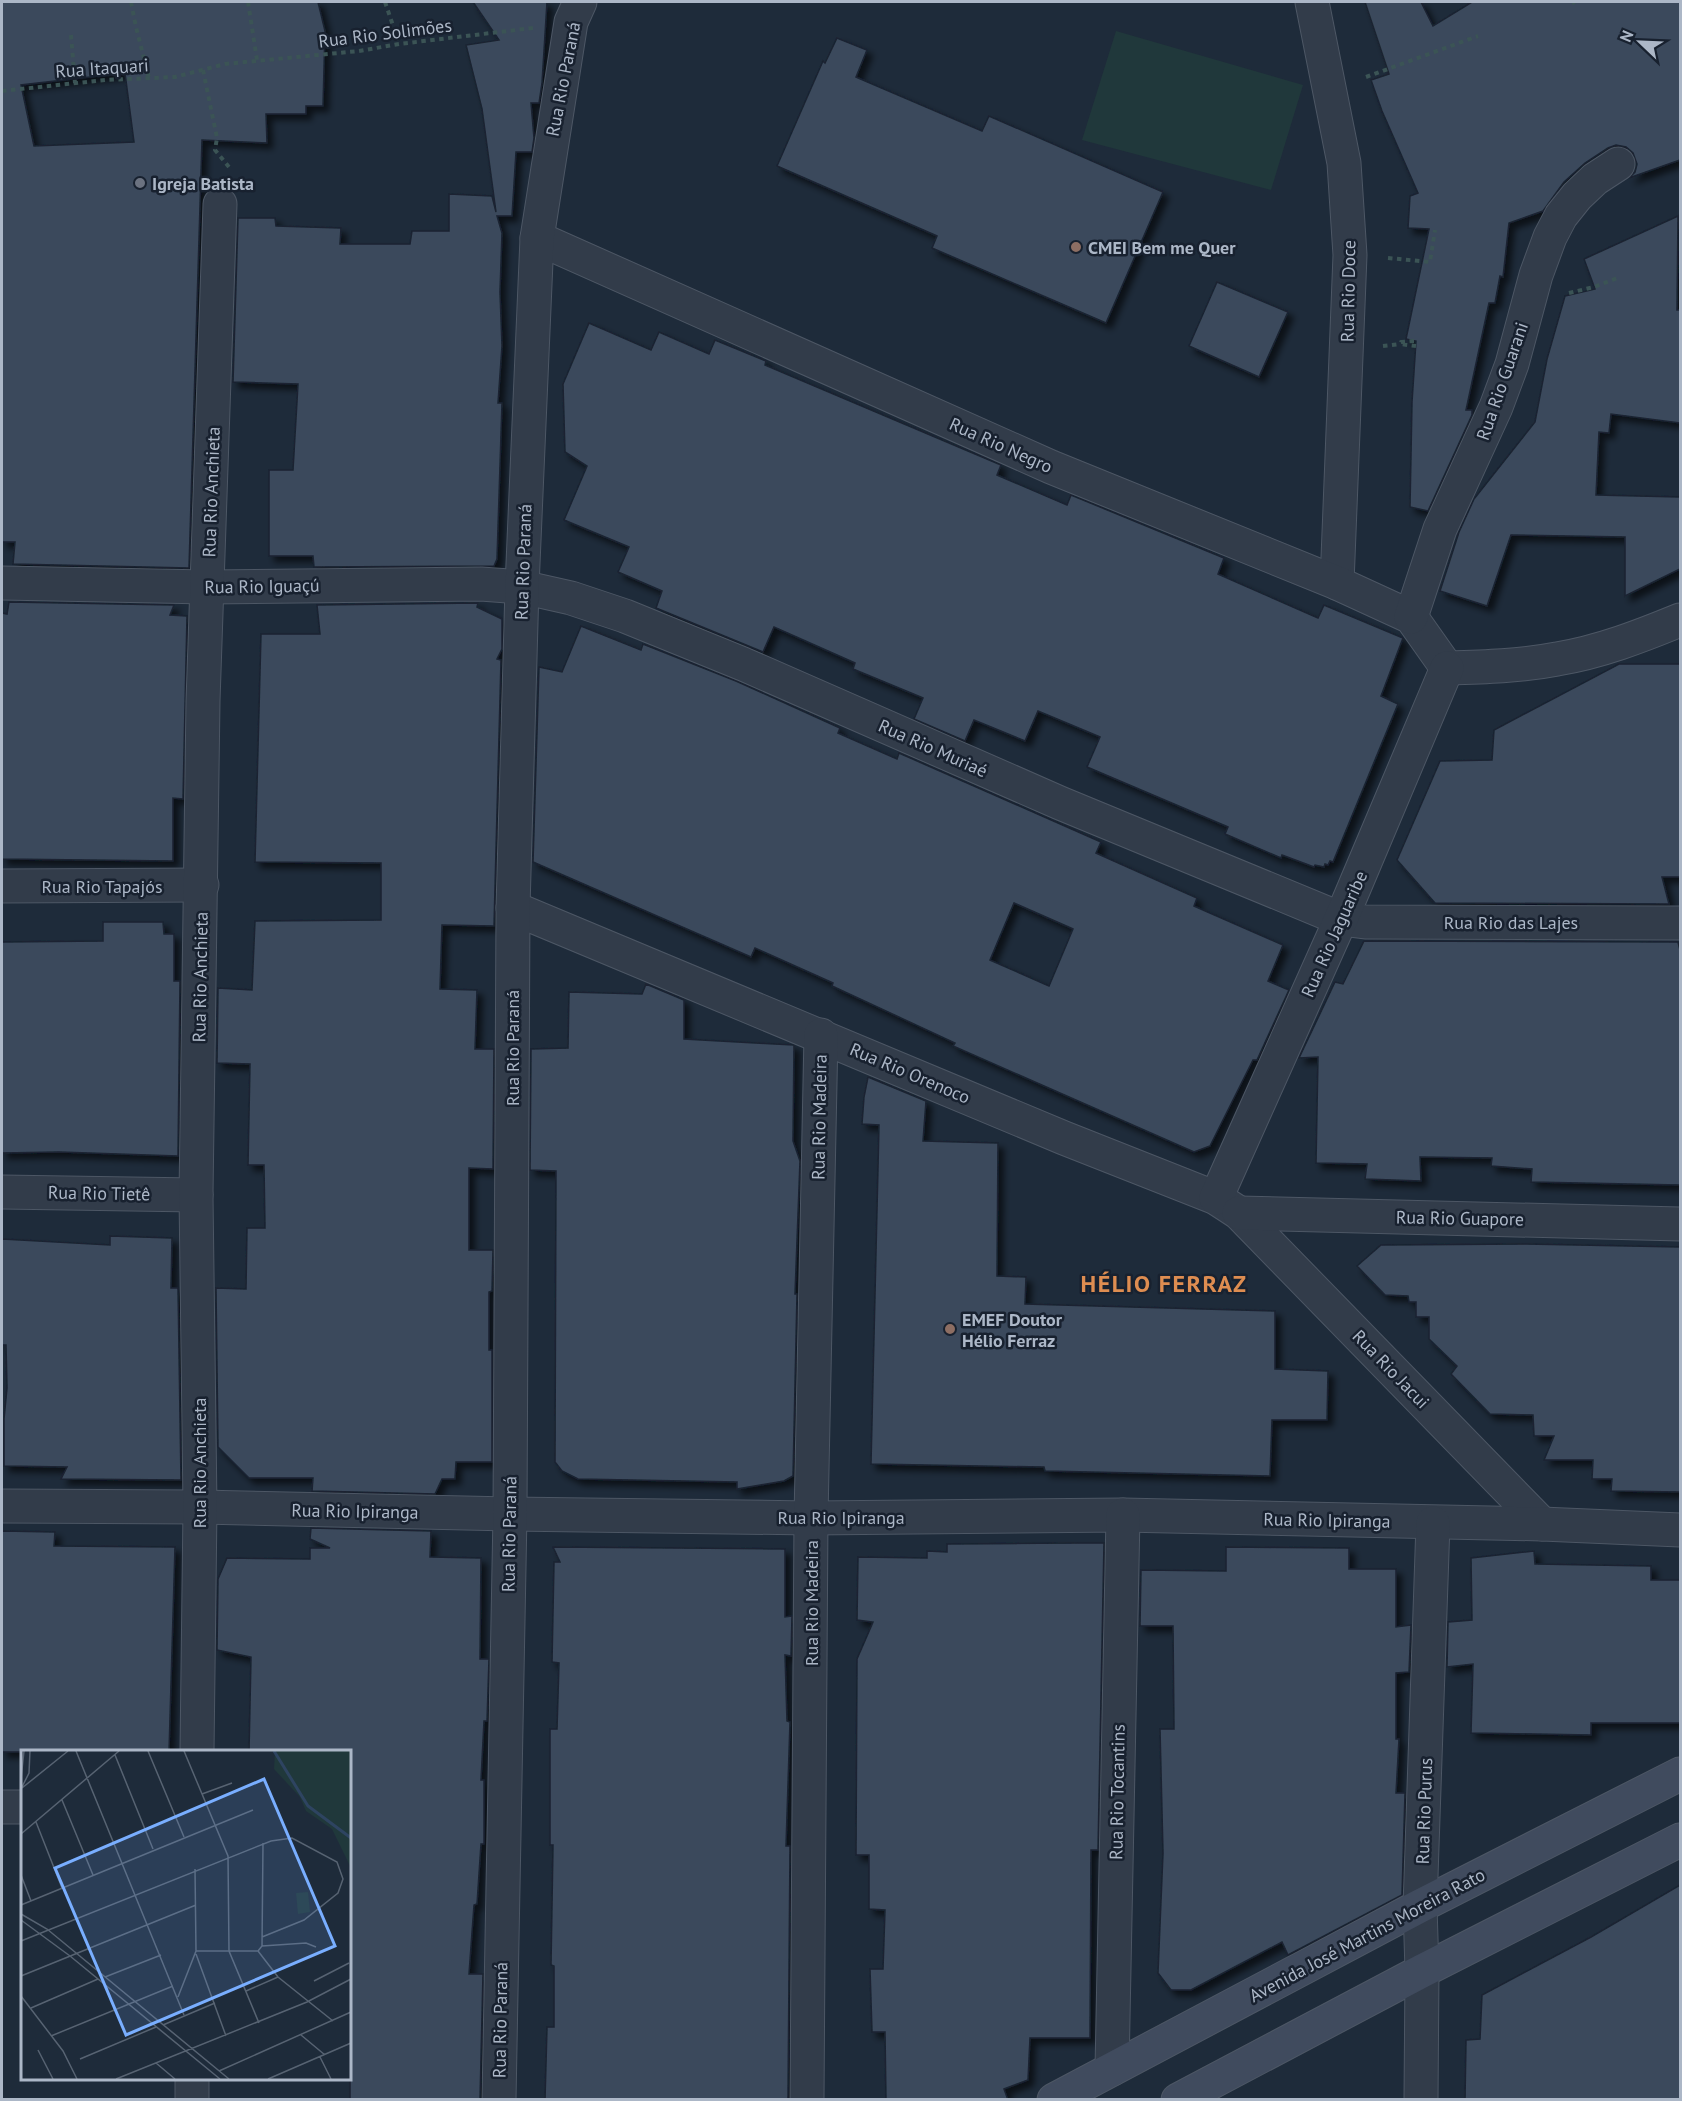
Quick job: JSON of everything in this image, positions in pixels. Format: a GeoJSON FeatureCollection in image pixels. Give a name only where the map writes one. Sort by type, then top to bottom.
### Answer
{"type":"FeatureCollection","features":[{"type":"Feature","properties":{"kind":"street","name":"Rua Rio Doce"},"geometry":{"type":"LineString","coordinates":[[1312,2],[1344,163],[1350,255],[1337,583]]}},
{"type":"Feature","properties":{"kind":"street","name":"Rua Rio Paraná"},"geometry":{"type":"LineString","coordinates":[[499,2100],[510,1514],[513,908],[522,587],[537,238],[575,12]]}},
{"type":"Feature","properties":{"kind":"street","name":"Rua Rio Guarani"},"geometry":{"type":"LineString","coordinates":[[1411,617],[1440,529],[1496,407],[1512,364],[1536,275],[1550,237],[1561,216],[1577,196],[1595,179],[1618,164]]}},
{"type":"Feature","properties":{"kind":"street","name":"Rua Rio Anchieta"},"geometry":{"type":"LineString","coordinates":[[197,1750],[200,1507],[196,1195],[203,701],[220,204]]}},
{"type":"Feature","properties":{"kind":"street","name":"Rua Rio Negro"},"geometry":{"type":"LineString","coordinates":[[537,238],[1051,467],[1337,583],[1411,617]]}},
{"type":"Feature","properties":{"kind":"street","name":"Rua Rio Iguaçú"},"geometry":{"type":"LineString","coordinates":[[2,583],[208,587],[481,584],[522,587]]}},
{"type":"Feature","properties":{"kind":"street","name":"Rua Rio Muriaé"},"geometry":{"type":"LineString","coordinates":[[522,587],[571,598],[636,620],[1060,803],[1341,919]]}},
{"type":"Feature","properties":{"kind":"street"},"geometry":{"type":"LineString","coordinates":[[1411,617],[1447,668],[1493,667],[1560,659],[1633,639],[1680,620]]}},
{"type":"Feature","properties":{"kind":"street","name":"Rua Rio Jaguaribe"},"geometry":{"type":"LineString","coordinates":[[1227,1206],[1341,919],[1447,668]]}},
{"type":"Feature","properties":{"kind":"street","name":"Rua Rio Tapajós"},"geometry":{"type":"LineString","coordinates":[[2,886],[202,885]]}},
{"type":"Feature","properties":{"kind":"street","name":"Rua Rio Orenoco"},"geometry":{"type":"LineString","coordinates":[[513,908],[1227,1206]]}},
{"type":"Feature","properties":{"kind":"street","name":"Rua Rio das Lajes"},"geometry":{"type":"LineString","coordinates":[[1341,919],[1365,922],[1680,923]]}},
{"type":"Feature","properties":{"kind":"street","name":"Rua Rio Madeira"},"geometry":{"type":"LineString","coordinates":[[807,2100],[811,1518],[821,1035]]}},
{"type":"Feature","properties":{"kind":"street","name":"Rua Rio Tietê"},"geometry":{"type":"LineString","coordinates":[[2,1192],[196,1195]]}},
{"type":"Feature","properties":{"kind":"street","name":"Rua Rio Guapore"},"geometry":{"type":"LineString","coordinates":[[1227,1206],[1680,1224]]}},
{"type":"Feature","properties":{"kind":"street","name":"Rua Rio Jacui"},"geometry":{"type":"LineString","coordinates":[[1227,1206],[1542,1524]]}},
{"type":"Feature","properties":{"kind":"street","name":"Rua Rio Ipiranga"},"geometry":{"type":"LineString","coordinates":[[2,1506],[200,1507],[811,1518],[1123,1515],[1542,1524],[1680,1530]]}},
{"type":"Feature","properties":{"kind":"street","name":"Rua Rio Tocantins"},"geometry":{"type":"LineString","coordinates":[[1112,2069],[1123,1515]]}},
{"type":"Feature","properties":{"kind":"street","name":"Rua Rio Purus"},"geometry":{"type":"LineString","coordinates":[[1421,2100],[1420,1906],[1433,1523]]}},
{"type":"Feature","properties":{"kind":"street","name":"Avenida José Martins Moreira Rato"},"geometry":{"type":"LineString","coordinates":[[1054,2100],[1420,1906],[1680,1774]]}},
{"type":"Feature","properties":{"kind":"street"},"geometry":{"type":"LineString","coordinates":[[2,1807],[21,1807]]}},
{"type":"Feature","properties":{"kind":"street"},"geometry":{"type":"LineString","coordinates":[[1178,2100],[1422,1971],[1680,1840]]}},
{"type":"Feature","properties":{"kind":"street"},"geometry":{"type":"LineString","coordinates":[[192,2080],[192,2100]]}},
{"type":"Feature","properties":{"kind":"path"},"geometry":{"type":"LineString","coordinates":[[131,2],[149,78]]}},
{"type":"Feature","properties":{"kind":"path"},"geometry":{"type":"LineString","coordinates":[[248,2],[257,60]]}},
{"type":"Feature","properties":{"kind":"path"},"geometry":{"type":"LineString","coordinates":[[385,2],[399,44]]}},
{"type":"Feature","properties":{"kind":"path","name":"Rua Rio Solimões"},"geometry":{"type":"LineString","coordinates":[[203,70],[225,64],[359,51],[465,37],[575,12]]}},
{"type":"Feature","properties":{"kind":"path"},"geometry":{"type":"LineString","coordinates":[[71,35],[75,83]]}},
{"type":"Feature","properties":{"kind":"path"},"geometry":{"type":"LineString","coordinates":[[1384,71],[1478,36]]}},
{"type":"Feature","properties":{"kind":"path"},"geometry":{"type":"LineString","coordinates":[[203,70],[217,138]]}},
{"type":"Feature","properties":{"kind":"path","name":"Rua Itaquari"},"geometry":{"type":"LineString","coordinates":[[2,91],[75,83],[175,77],[203,70]]}},
{"type":"Feature","properties":{"kind":"path"},"geometry":{"type":"LineString","coordinates":[[1409,259],[1430,262],[1435,230]]}},
{"type":"Feature","properties":{"kind":"path"},"geometry":{"type":"LineString","coordinates":[[1562,294],[1620,277]]}},
{"type":"Feature","properties":{"kind":"path"},"geometry":{"type":"LineString","coordinates":[[1414,341],[1400,344],[1416,346]]}},
{"type":"Feature","properties":{"kind":"green space"},"geometry":{"type":"Polygon","coordinates":[[[1116,31],[1303,85],[1271,190],[1082,140],[1116,31]]]}},
{"type":"Feature","properties":{"kind":"building"},"geometry":{"type":"Polygon","coordinates":[[[2,2],[318,2],[325,31],[323,106],[306,106],[306,114],[266,114],[267,143],[202,140],[189,568],[13,564],[15,542],[2,542],[2,2]],[[125,73],[21,85],[34,146],[134,142],[125,73]]]}},
{"type":"Feature","properties":{"kind":"building"},"geometry":{"type":"Polygon","coordinates":[[[473,2],[547,2],[539,103],[531,103],[534,138],[532,152],[516,152],[512,216],[497,216],[502,233],[500,292],[502,346],[498,403],[502,403],[497,559],[494,566],[314,567],[313,556],[269,556],[269,470],[293,470],[298,384],[233,382],[238,218],[275,218],[276,226],[341,228],[340,244],[410,244],[412,231],[449,231],[449,194],[492,196],[496,212],[482,109],[466,45],[499,40],[473,2]]]}},
{"type":"Feature","properties":{"kind":"building"},"geometry":{"type":"Polygon","coordinates":[[[1365,2],[1421,2],[1433,26],[1472,2],[1680,2],[1680,160],[1629,178],[1635,172],[1637,164],[1633,153],[1626,147],[1616,145],[1585,163],[1564,182],[1543,211],[1509,223],[1503,277],[1500,276],[1495,303],[1489,303],[1466,410],[1472,410],[1472,415],[1428,511],[1410,507],[1416,341],[1406,339],[1429,229],[1408,228],[1410,196],[1418,193],[1371,80],[1389,74],[1365,2]]]}},
{"type":"Feature","properties":{"kind":"building"},"geometry":{"type":"Polygon","coordinates":[[[837,38],[867,50],[856,77],[982,131],[989,116],[1163,192],[1106,323],[932,248],[937,236],[777,166],[823,61],[825,63],[837,38]]]}},
{"type":"Feature","properties":{"kind":"building"},"geometry":{"type":"Polygon","coordinates":[[[1678,216],[1677,310],[1680,310],[1680,423],[1611,414],[1609,433],[1599,432],[1596,495],[1680,497],[1680,569],[1625,596],[1625,537],[1511,535],[1487,606],[1440,591],[1459,532],[1474,499],[1535,422],[1547,359],[1565,296],[1595,289],[1584,259],[1678,216]]]}},
{"type":"Feature","properties":{"kind":"building"},"geometry":{"type":"Polygon","coordinates":[[[1217,282],[1288,312],[1259,377],[1189,346],[1217,282]]]}},
{"type":"Feature","properties":{"kind":"building"},"geometry":{"type":"Polygon","coordinates":[[[589,323],[651,350],[659,332],[709,354],[715,340],[766,361],[765,365],[1001,465],[997,475],[1067,505],[1071,495],[1224,558],[1218,574],[1318,618],[1324,605],[1403,638],[1381,696],[1398,704],[1333,862],[1330,861],[1324,867],[1315,865],[1314,867],[1282,855],[1281,858],[1225,834],[1228,827],[1087,767],[1100,737],[1038,711],[1025,741],[974,720],[965,741],[914,719],[923,698],[853,669],[855,663],[774,627],[763,652],[656,608],[662,591],[618,572],[629,547],[564,520],[587,466],[565,452],[563,384],[589,323]]]}},
{"type":"Feature","properties":{"kind":"building"},"geometry":{"type":"Polygon","coordinates":[[[9,602],[174,605],[170,615],[187,616],[183,799],[173,798],[173,861],[2,859],[2,613],[7,614],[9,602]]]}},
{"type":"Feature","properties":{"kind":"building"},"geometry":{"type":"Polygon","coordinates":[[[478,603],[477,607],[502,619],[502,649],[497,659],[501,660],[494,926],[442,925],[440,989],[477,990],[475,1049],[494,1049],[493,1169],[469,1168],[469,1250],[493,1250],[492,1291],[489,1292],[489,1350],[492,1350],[492,1462],[456,1462],[455,1479],[442,1479],[435,1494],[312,1491],[313,1478],[249,1478],[218,1447],[216,1288],[246,1289],[247,1228],[265,1228],[264,1165],[248,1165],[250,1064],[217,1063],[218,988],[252,990],[255,921],[381,920],[381,863],[255,862],[261,634],[320,634],[317,605],[478,603]]]}},
{"type":"Feature","properties":{"kind":"building"},"geometry":{"type":"Polygon","coordinates":[[[581,626],[641,650],[643,644],[736,681],[840,728],[838,733],[897,759],[899,753],[1101,842],[1096,853],[1197,898],[1194,906],[1283,945],[1268,981],[1289,990],[1257,1060],[1253,1060],[1210,1146],[1194,1152],[953,1046],[955,1043],[832,986],[833,983],[755,948],[751,957],[533,862],[539,667],[562,672],[581,626]],[[1014,903],[990,960],[1049,986],[1073,929],[1014,903]]]}},
{"type":"Feature","properties":{"kind":"building"},"geometry":{"type":"Polygon","coordinates":[[[1619,664],[1680,664],[1680,877],[1662,877],[1669,904],[1435,903],[1397,860],[1440,761],[1492,760],[1494,730],[1619,664]]]}},
{"type":"Feature","properties":{"kind":"building"},"geometry":{"type":"Polygon","coordinates":[[[103,922],[163,922],[164,934],[174,934],[174,981],[180,981],[178,1156],[59,1152],[2,1153],[2,942],[103,941],[103,922]]]}},
{"type":"Feature","properties":{"kind":"building"},"geometry":{"type":"Polygon","coordinates":[[[1364,941],[1678,942],[1680,950],[1680,1185],[1531,1182],[1532,1169],[1491,1166],[1492,1158],[1420,1157],[1421,1181],[1365,1179],[1367,1164],[1316,1163],[1318,1057],[1299,1058],[1335,982],[1343,984],[1364,941]]]}},
{"type":"Feature","properties":{"kind":"building"},"geometry":{"type":"Polygon","coordinates":[[[646,984],[684,1000],[684,1039],[794,1045],[793,1141],[800,1161],[795,1294],[797,1294],[793,1476],[784,1481],[737,1489],[737,1482],[578,1479],[562,1471],[555,1462],[556,1171],[530,1170],[531,1049],[568,1048],[569,992],[642,994],[646,984]]]}},
{"type":"Feature","properties":{"kind":"building"},"geometry":{"type":"Polygon","coordinates":[[[868,1077],[926,1101],[923,1141],[998,1143],[997,1276],[1026,1277],[1025,1304],[1275,1311],[1275,1369],[1328,1371],[1327,1420],[1272,1420],[1270,1476],[1045,1471],[1044,1467],[871,1464],[879,1125],[862,1124],[868,1077]]]}},
{"type":"Feature","properties":{"kind":"building"},"geometry":{"type":"Polygon","coordinates":[[[110,1236],[172,1238],[171,1288],[178,1288],[181,1480],[61,1479],[67,1467],[4,1466],[4,1419],[7,1388],[6,1345],[2,1345],[2,1239],[110,1245],[110,1236]]]}},
{"type":"Feature","properties":{"kind":"building"},"geometry":{"type":"Polygon","coordinates":[[[1526,1244],[1680,1247],[1680,1492],[1611,1491],[1612,1479],[1592,1479],[1593,1460],[1544,1460],[1554,1436],[1534,1436],[1533,1415],[1490,1414],[1451,1374],[1457,1366],[1429,1339],[1429,1317],[1416,1317],[1416,1302],[1409,1302],[1408,1296],[1385,1295],[1357,1266],[1381,1245],[1526,1244]]]}},
{"type":"Feature","properties":{"kind":"building"},"geometry":{"type":"Polygon","coordinates":[[[311,1528],[431,1531],[430,1557],[481,1558],[480,1659],[489,1659],[487,1721],[484,1721],[481,1780],[484,1780],[484,1844],[481,1844],[469,1974],[483,1974],[480,2100],[350,2100],[351,1750],[249,1750],[251,1657],[217,1650],[218,1579],[227,1558],[310,1559],[310,1548],[330,1548],[310,1539],[311,1528]]]}},
{"type":"Feature","properties":{"kind":"building"},"geometry":{"type":"Polygon","coordinates":[[[2,1531],[55,1532],[54,1546],[175,1547],[169,1750],[2,1752],[2,1531]]]}},
{"type":"Feature","properties":{"kind":"building"},"geometry":{"type":"Polygon","coordinates":[[[1104,1543],[1098,1850],[1091,1850],[1090,2038],[1030,2038],[1028,2080],[1004,2089],[1008,2100],[886,2100],[885,2032],[872,2032],[870,1969],[883,1969],[885,1910],[869,1909],[869,1855],[856,1855],[857,1659],[873,1622],[857,1620],[858,1557],[927,1558],[927,1551],[947,1552],[947,1544],[1104,1543]]]}},
{"type":"Feature","properties":{"kind":"building"},"geometry":{"type":"Polygon","coordinates":[[[553,1547],[785,1549],[785,1617],[792,1616],[791,1656],[785,1655],[787,1721],[790,1722],[786,1846],[790,1846],[788,2100],[545,2100],[547,2027],[554,2027],[554,1966],[551,1965],[553,1845],[550,1845],[550,1729],[557,1729],[559,1663],[552,1662],[554,1562],[560,1562],[553,1547]]]}},
{"type":"Feature","properties":{"kind":"building"},"geometry":{"type":"Polygon","coordinates":[[[1226,1547],[1349,1548],[1349,1569],[1396,1569],[1396,1627],[1411,1625],[1409,1672],[1396,1673],[1396,1739],[1399,1739],[1396,1793],[1405,1793],[1402,1895],[1288,1955],[1282,1942],[1191,1990],[1171,1990],[1158,1973],[1163,1853],[1160,1729],[1174,1729],[1173,1626],[1140,1626],[1141,1570],[1226,1571],[1226,1547]]]}},
{"type":"Feature","properties":{"kind":"building"},"geometry":{"type":"Polygon","coordinates":[[[1534,1551],[1535,1564],[1651,1566],[1651,1580],[1680,1580],[1680,1723],[1591,1723],[1591,1735],[1471,1733],[1473,1664],[1447,1667],[1448,1622],[1472,1620],[1471,1558],[1534,1551]]]}},
{"type":"Feature","properties":{"kind":"building"},"geometry":{"type":"Polygon","coordinates":[[[1680,1885],[1680,2100],[1465,2100],[1466,2040],[1480,2039],[1482,1995],[1591,1937],[1680,1885]]]}},
{"type":"Feature","properties":{"kind":"place","name":"Igreja Batista"},"geometry":{"type":"Point","coordinates":[140,183]}},
{"type":"Feature","properties":{"kind":"place","name":"CMEI Bem me Quer"},"geometry":{"type":"Point","coordinates":[1076,247]}},
{"type":"Feature","properties":{"kind":"place","name":"EMEF Doutor Hélio Ferraz"},"geometry":{"type":"Point","coordinates":[950,1329]}},
{"type":"Feature","properties":{"kind":"district","name":"HÉLIO FERRAZ"},"geometry":{"type":"Point","coordinates":[1164,1283]}}]}
